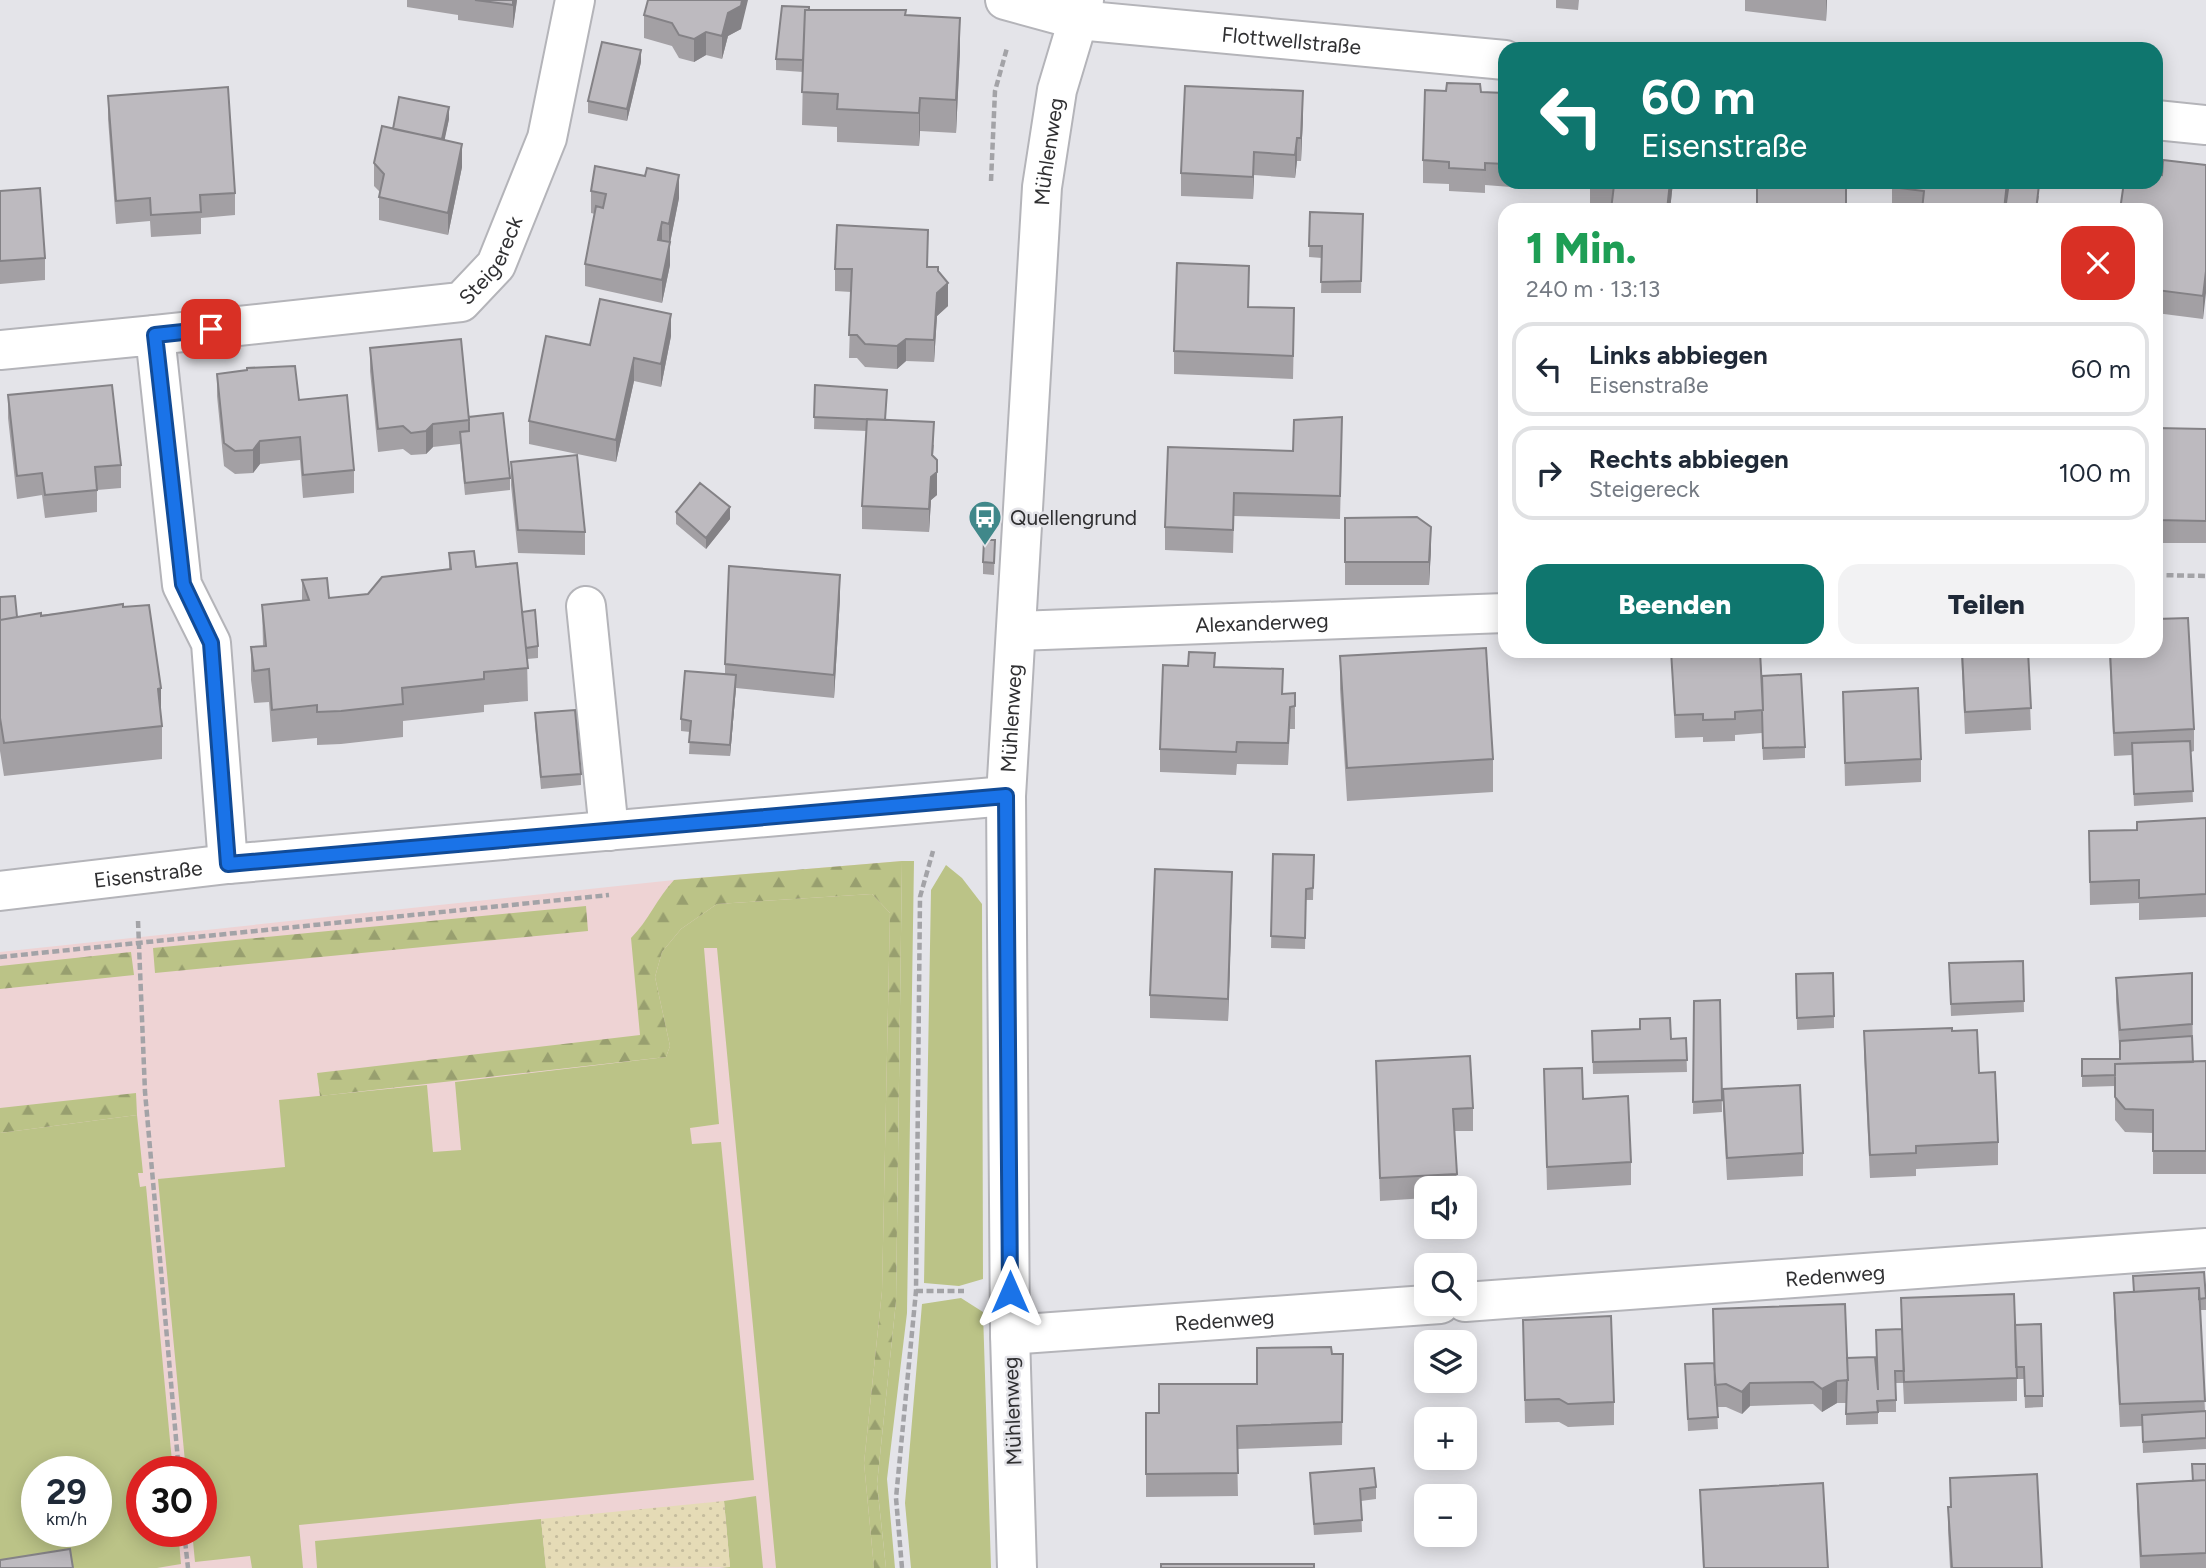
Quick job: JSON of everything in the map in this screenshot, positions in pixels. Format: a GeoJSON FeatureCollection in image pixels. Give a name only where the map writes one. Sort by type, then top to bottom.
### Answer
{"type":"FeatureCollection","features":[{"type":"Feature","properties":{"kind":"street","name":"Steigereck"},"geometry":{"type":"LineString","coordinates":[[0,350],[461,302],[496,265],[547,138],[575,0]]}},
{"type":"Feature","properties":{"kind":"street","name":"Flottwellstraße"},"geometry":{"type":"LineString","coordinates":[[1005,0],[1498,59]]}},
{"type":"Feature","properties":{"kind":"street","name":"Mühlenweg"},"geometry":{"type":"LineString","coordinates":[[1017,1568],[1010,1335],[1006,796],[1041,187],[1057,90],[1081,10]]}},
{"type":"Feature","properties":{"kind":"street"},"geometry":{"type":"LineString","coordinates":[[2163,121],[2206,125]]}},
{"type":"Feature","properties":{"kind":"street"},"geometry":{"type":"LineString","coordinates":[[155,335],[183,584],[211,643],[228,864]]}},
{"type":"Feature","properties":{"kind":"street"},"geometry":{"type":"LineString","coordinates":[[586,607],[609,831]]}},
{"type":"Feature","properties":{"kind":"street","name":"Alexanderweg"},"geometry":{"type":"LineString","coordinates":[[1017,631],[1498,613]]}},
{"type":"Feature","properties":{"kind":"street","name":"Eisenstraße"},"geometry":{"type":"LineString","coordinates":[[0,891],[228,864],[1006,796]]}},
{"type":"Feature","properties":{"kind":"street","name":"Redenweg"},"geometry":{"type":"LineString","coordinates":[[1477,1301],[2206,1248]]}},
{"type":"Feature","properties":{"kind":"street","name":"Redenweg"},"geometry":{"type":"LineString","coordinates":[[1010,1335],[1414,1306]]}},
{"type":"Feature","properties":{"kind":"path"},"geometry":{"type":"LineString","coordinates":[[2163,575],[2206,576]]}},
{"type":"Feature","properties":{"kind":"path"},"geometry":{"type":"LineString","coordinates":[[137,875],[145,1092],[178,1456]]}},
{"type":"Feature","properties":{"kind":"path"},"geometry":{"type":"LineString","coordinates":[[0,957],[609,895]]}},
{"type":"Feature","properties":{"kind":"path"},"geometry":{"type":"LineString","coordinates":[[186,1547],[188,1568]]}},
{"type":"Feature","properties":{"kind":"shaded area"},"geometry":{"type":"Polygon","coordinates":[[[902,861],[896,1301],[877,1484],[886,1568],[0,1568],[0,952],[674,880],[902,861]]]}},
{"type":"Feature","properties":{"kind":"green space"},"geometry":{"type":"Polygon","coordinates":[[[902,861],[914,861],[907,1313],[887,1479],[895,1568],[886,1568],[877,1484],[896,1301],[902,861]]]}},
{"type":"Feature","properties":{"kind":"green space"},"geometry":{"type":"Polygon","coordinates":[[[902,861],[896,1301],[877,1484],[886,1568],[874,1568],[864,1463],[882,1291],[890,913],[872,894],[717,904],[681,929],[662,952],[655,977],[670,1046],[666,1057],[320,1096],[317,1073],[640,1035],[631,938],[674,880],[902,861]]]}},
{"type":"Feature","properties":{"kind":"green space"},"geometry":{"type":"Polygon","coordinates":[[[946,865],[962,878],[982,904],[983,1279],[959,1286],[924,1283],[931,890],[946,865]]]}},
{"type":"Feature","properties":{"kind":"green space"},"geometry":{"type":"Polygon","coordinates":[[[872,894],[890,913],[882,1291],[864,1463],[874,1568],[776,1568],[717,948],[704,948],[719,1124],[690,1128],[692,1144],[721,1142],[754,1480],[299,1525],[303,1568],[252,1568],[250,1556],[195,1562],[194,1547],[217,1547],[217,1456],[184,1456],[158,1179],[285,1167],[279,1100],[427,1085],[433,1152],[461,1150],[455,1082],[666,1057],[670,1046],[655,977],[662,952],[681,929],[717,904],[872,894]]]}},
{"type":"Feature","properties":{"kind":"green space"},"geometry":{"type":"Polygon","coordinates":[[[586,906],[588,931],[155,973],[153,948],[586,906]]]}},
{"type":"Feature","properties":{"kind":"green space"},"geometry":{"type":"Polygon","coordinates":[[[131,952],[134,975],[0,989],[0,966],[131,952]]]}},
{"type":"Feature","properties":{"kind":"green space"},"geometry":{"type":"Polygon","coordinates":[[[136,1093],[137,1115],[0,1133],[0,1108],[136,1093]]]}},
{"type":"Feature","properties":{"kind":"green space"},"geometry":{"type":"Polygon","coordinates":[[[137,1115],[143,1173],[138,1173],[140,1187],[146,1186],[171,1456],[126,1456],[126,1547],[179,1547],[181,1564],[157,1568],[0,1568],[0,1133],[137,1115]]]}},
{"type":"Feature","properties":{"kind":"green space"},"geometry":{"type":"Polygon","coordinates":[[[961,1298],[983,1312],[991,1568],[911,1568],[905,1503],[922,1304],[961,1298]]]}},
{"type":"Feature","properties":{"kind":"green space"},"geometry":{"type":"Polygon","coordinates":[[[756,1496],[763,1568],[720,1568],[730,1567],[724,1501],[756,1496]]]}},
{"type":"Feature","properties":{"kind":"green space"},"geometry":{"type":"Polygon","coordinates":[[[541,1519],[546,1568],[317,1568],[315,1541],[541,1519]]]}},
{"type":"Feature","properties":{"kind":"sand"},"geometry":{"type":"Polygon","coordinates":[[[724,1501],[730,1567],[546,1568],[541,1519],[724,1501]]]}},
{"type":"Feature","properties":{"kind":"building"},"geometry":{"type":"Polygon","coordinates":[[[475,0],[513,0],[513,5],[475,0]]]}},
{"type":"Feature","properties":{"kind":"building"},"geometry":{"type":"Polygon","coordinates":[[[648,0],[742,0],[741,6],[728,13],[722,36],[706,32],[694,39],[679,35],[672,23],[644,15],[648,0]]]}},
{"type":"Feature","properties":{"kind":"building"},"geometry":{"type":"Polygon","coordinates":[[[782,6],[809,7],[809,10],[805,10],[803,60],[776,59],[782,6]]]}},
{"type":"Feature","properties":{"kind":"building"},"geometry":{"type":"Polygon","coordinates":[[[805,10],[906,10],[905,15],[960,18],[956,100],[920,98],[919,113],[837,109],[838,94],[802,92],[805,10]]]}},
{"type":"Feature","properties":{"kind":"building"},"geometry":{"type":"Polygon","coordinates":[[[602,42],[641,50],[627,109],[588,101],[602,42]]]}},
{"type":"Feature","properties":{"kind":"building"},"geometry":{"type":"Polygon","coordinates":[[[1447,83],[1480,84],[1481,92],[1498,93],[1498,164],[1485,163],[1485,170],[1449,168],[1449,162],[1423,160],[1425,90],[1446,91],[1447,83]]]}},
{"type":"Feature","properties":{"kind":"building"},"geometry":{"type":"Polygon","coordinates":[[[1185,86],[1303,91],[1301,138],[1297,138],[1295,155],[1254,152],[1253,177],[1181,173],[1185,86]]]}},
{"type":"Feature","properties":{"kind":"building"},"geometry":{"type":"Polygon","coordinates":[[[228,87],[235,193],[200,195],[201,212],[151,215],[150,198],[116,201],[108,96],[228,87]]]}},
{"type":"Feature","properties":{"kind":"building"},"geometry":{"type":"Polygon","coordinates":[[[399,97],[449,107],[442,139],[393,129],[399,97]]]}},
{"type":"Feature","properties":{"kind":"building"},"geometry":{"type":"Polygon","coordinates":[[[382,126],[462,144],[448,213],[379,197],[384,174],[374,163],[382,126]]]}},
{"type":"Feature","properties":{"kind":"building"},"geometry":{"type":"Polygon","coordinates":[[[2163,160],[2206,165],[2206,271],[2203,296],[2163,291],[2163,203],[2121,203],[2123,189],[2163,189],[2163,160]]]}},
{"type":"Feature","properties":{"kind":"building"},"geometry":{"type":"Polygon","coordinates":[[[595,166],[645,176],[647,168],[679,175],[669,224],[662,222],[658,240],[670,242],[662,280],[585,264],[596,206],[603,208],[606,194],[591,191],[595,166]]]}},
{"type":"Feature","properties":{"kind":"building"},"geometry":{"type":"Polygon","coordinates":[[[40,188],[45,258],[0,261],[0,191],[40,188]]]}},
{"type":"Feature","properties":{"kind":"building"},"geometry":{"type":"Polygon","coordinates":[[[1614,189],[1669,189],[1668,203],[1612,203],[1614,189]]]}},
{"type":"Feature","properties":{"kind":"building"},"geometry":{"type":"Polygon","coordinates":[[[1757,189],[1846,189],[1846,203],[1757,203],[1757,189]]]}},
{"type":"Feature","properties":{"kind":"building"},"geometry":{"type":"Polygon","coordinates":[[[1908,189],[2006,189],[2005,203],[1923,203],[1924,191],[1908,189]]]}},
{"type":"Feature","properties":{"kind":"building"},"geometry":{"type":"Polygon","coordinates":[[[2008,189],[2039,189],[2037,203],[2006,203],[2008,189]]]}},
{"type":"Feature","properties":{"kind":"building"},"geometry":{"type":"Polygon","coordinates":[[[1310,212],[1363,214],[1361,281],[1321,282],[1322,246],[1309,246],[1310,212]]]}},
{"type":"Feature","properties":{"kind":"building"},"geometry":{"type":"Polygon","coordinates":[[[837,225],[928,230],[927,267],[938,267],[938,271],[948,283],[937,293],[934,340],[906,339],[897,346],[865,344],[857,335],[849,335],[852,269],[835,269],[837,225]]]}},
{"type":"Feature","properties":{"kind":"building"},"geometry":{"type":"Polygon","coordinates":[[[1177,263],[1249,266],[1248,307],[1294,308],[1293,356],[1174,351],[1177,263]]]}},
{"type":"Feature","properties":{"kind":"building"},"geometry":{"type":"Polygon","coordinates":[[[600,299],[671,314],[661,364],[634,358],[616,440],[529,421],[546,336],[590,345],[600,299]]]}},
{"type":"Feature","properties":{"kind":"building"},"geometry":{"type":"Polygon","coordinates":[[[461,339],[469,420],[433,424],[426,431],[411,433],[403,426],[378,429],[370,348],[461,339]]]}},
{"type":"Feature","properties":{"kind":"building"},"geometry":{"type":"Polygon","coordinates":[[[295,366],[299,400],[347,395],[354,470],[303,475],[300,437],[260,441],[253,450],[235,451],[224,443],[217,374],[247,368],[295,366]]]}},
{"type":"Feature","properties":{"kind":"building"},"geometry":{"type":"Polygon","coordinates":[[[112,385],[121,465],[95,467],[97,490],[45,495],[42,473],[17,476],[8,395],[112,385]]]}},
{"type":"Feature","properties":{"kind":"building"},"geometry":{"type":"Polygon","coordinates":[[[815,385],[887,390],[885,420],[814,417],[815,385]]]}},
{"type":"Feature","properties":{"kind":"building"},"geometry":{"type":"Polygon","coordinates":[[[503,413],[510,478],[465,483],[460,432],[469,431],[469,417],[503,413]]]}},
{"type":"Feature","properties":{"kind":"building"},"geometry":{"type":"Polygon","coordinates":[[[1342,417],[1340,496],[1234,493],[1233,530],[1165,527],[1168,447],[1293,451],[1294,420],[1342,417]]]}},
{"type":"Feature","properties":{"kind":"building"},"geometry":{"type":"Polygon","coordinates":[[[867,419],[934,422],[932,455],[937,460],[937,472],[931,477],[929,509],[862,506],[867,419]]]}},
{"type":"Feature","properties":{"kind":"building"},"geometry":{"type":"Polygon","coordinates":[[[2163,428],[2206,429],[2206,521],[2163,520],[2163,428]]]}},
{"type":"Feature","properties":{"kind":"building"},"geometry":{"type":"Polygon","coordinates":[[[577,455],[585,532],[518,530],[511,462],[577,455]]]}},
{"type":"Feature","properties":{"kind":"building"},"geometry":{"type":"Polygon","coordinates":[[[700,483],[730,507],[706,538],[676,512],[700,483]]]}},
{"type":"Feature","properties":{"kind":"building"},"geometry":{"type":"Polygon","coordinates":[[[1417,517],[1431,527],[1429,562],[1345,562],[1345,518],[1417,517]]]}},
{"type":"Feature","properties":{"kind":"building"},"geometry":{"type":"Polygon","coordinates":[[[984,540],[995,540],[994,563],[983,562],[984,540]]]}},
{"type":"Feature","properties":{"kind":"building"},"geometry":{"type":"Polygon","coordinates":[[[474,551],[476,567],[517,563],[528,668],[484,672],[484,679],[402,688],[403,704],[341,711],[317,712],[317,705],[272,710],[269,669],[254,671],[251,647],[266,646],[262,605],[309,600],[302,580],[327,578],[329,598],[368,594],[382,577],[451,569],[449,553],[474,551]]]}},
{"type":"Feature","properties":{"kind":"building"},"geometry":{"type":"Polygon","coordinates":[[[729,566],[840,575],[834,675],[725,664],[729,566]]]}},
{"type":"Feature","properties":{"kind":"building"},"geometry":{"type":"Polygon","coordinates":[[[15,596],[17,617],[0,620],[0,597],[15,596]]]}},
{"type":"Feature","properties":{"kind":"building"},"geometry":{"type":"Polygon","coordinates":[[[123,604],[123,607],[149,605],[161,688],[158,689],[162,726],[4,743],[0,718],[0,620],[123,604]]]}},
{"type":"Feature","properties":{"kind":"building"},"geometry":{"type":"Polygon","coordinates":[[[535,610],[538,646],[526,648],[522,612],[535,610]]]}},
{"type":"Feature","properties":{"kind":"building"},"geometry":{"type":"Polygon","coordinates":[[[2188,618],[2194,729],[2114,733],[2110,658],[2163,658],[2163,619],[2188,618]]]}},
{"type":"Feature","properties":{"kind":"building"},"geometry":{"type":"Polygon","coordinates":[[[1486,648],[1493,759],[1347,768],[1340,656],[1486,648]]]}},
{"type":"Feature","properties":{"kind":"building"},"geometry":{"type":"Polygon","coordinates":[[[1189,652],[1215,653],[1214,667],[1283,669],[1282,694],[1295,693],[1295,706],[1290,707],[1288,743],[1237,742],[1236,752],[1160,749],[1163,665],[1188,666],[1189,652]]]}},
{"type":"Feature","properties":{"kind":"building"},"geometry":{"type":"Polygon","coordinates":[[[1671,658],[1760,658],[1763,710],[1735,712],[1735,719],[1703,720],[1703,714],[1675,715],[1671,658]]]}},
{"type":"Feature","properties":{"kind":"building"},"geometry":{"type":"Polygon","coordinates":[[[1962,658],[2028,658],[2031,708],[1965,712],[1962,658]]]}},
{"type":"Feature","properties":{"kind":"building"},"geometry":{"type":"Polygon","coordinates":[[[685,671],[736,675],[730,745],[689,742],[691,721],[681,719],[685,671]]]}},
{"type":"Feature","properties":{"kind":"building"},"geometry":{"type":"Polygon","coordinates":[[[1801,674],[1805,747],[1763,748],[1762,676],[1801,674]]]}},
{"type":"Feature","properties":{"kind":"building"},"geometry":{"type":"Polygon","coordinates":[[[1918,688],[1921,759],[1845,763],[1843,692],[1918,688]]]}},
{"type":"Feature","properties":{"kind":"building"},"geometry":{"type":"Polygon","coordinates":[[[575,710],[581,774],[541,777],[535,713],[575,710]]]}},
{"type":"Feature","properties":{"kind":"building"},"geometry":{"type":"Polygon","coordinates":[[[2190,741],[2193,791],[2134,794],[2132,743],[2190,741]]]}},
{"type":"Feature","properties":{"kind":"building"},"geometry":{"type":"Polygon","coordinates":[[[2206,818],[2206,894],[2139,898],[2139,880],[2090,882],[2089,831],[2137,830],[2137,822],[2206,818]]]}},
{"type":"Feature","properties":{"kind":"building"},"geometry":{"type":"Polygon","coordinates":[[[1273,854],[1314,855],[1313,888],[1306,889],[1305,938],[1271,936],[1273,854]]]}},
{"type":"Feature","properties":{"kind":"building"},"geometry":{"type":"Polygon","coordinates":[[[1155,869],[1232,872],[1228,999],[1150,995],[1155,869]]]}},
{"type":"Feature","properties":{"kind":"building"},"geometry":{"type":"Polygon","coordinates":[[[2023,961],[2024,1001],[1951,1004],[1949,963],[2023,961]]]}},
{"type":"Feature","properties":{"kind":"building"},"geometry":{"type":"Polygon","coordinates":[[[1833,973],[1834,1016],[1797,1018],[1796,974],[1833,973]]]}},
{"type":"Feature","properties":{"kind":"building"},"geometry":{"type":"Polygon","coordinates":[[[2192,973],[2192,1024],[2120,1030],[2116,978],[2192,973]]]}},
{"type":"Feature","properties":{"kind":"building"},"geometry":{"type":"Polygon","coordinates":[[[1720,1000],[1722,1100],[1693,1102],[1694,1001],[1720,1000]]]}},
{"type":"Feature","properties":{"kind":"building"},"geometry":{"type":"Polygon","coordinates":[[[1670,1018],[1671,1039],[1686,1038],[1687,1060],[1593,1062],[1592,1031],[1640,1029],[1640,1019],[1670,1018]]]}},
{"type":"Feature","properties":{"kind":"building"},"geometry":{"type":"Polygon","coordinates":[[[1952,1028],[1952,1031],[1977,1030],[1979,1073],[1995,1072],[1998,1142],[1916,1146],[1916,1153],[1870,1155],[1864,1031],[1952,1028]]]}},
{"type":"Feature","properties":{"kind":"building"},"geometry":{"type":"Polygon","coordinates":[[[2192,1036],[2193,1062],[2115,1064],[2115,1075],[2082,1076],[2082,1059],[2120,1059],[2120,1041],[2192,1036]]]}},
{"type":"Feature","properties":{"kind":"building"},"geometry":{"type":"Polygon","coordinates":[[[1470,1056],[1473,1108],[1453,1109],[1457,1174],[1380,1178],[1376,1061],[1470,1056]]]}},
{"type":"Feature","properties":{"kind":"building"},"geometry":{"type":"Polygon","coordinates":[[[2206,1061],[2206,1151],[2153,1151],[2153,1110],[2125,1109],[2115,1097],[2115,1064],[2206,1061]]]}},
{"type":"Feature","properties":{"kind":"building"},"geometry":{"type":"Polygon","coordinates":[[[1582,1068],[1583,1099],[1628,1096],[1631,1162],[1547,1167],[1544,1069],[1582,1068]]]}},
{"type":"Feature","properties":{"kind":"building"},"geometry":{"type":"Polygon","coordinates":[[[1800,1085],[1803,1153],[1727,1158],[1723,1089],[1800,1085]]]}},
{"type":"Feature","properties":{"kind":"building"},"geometry":{"type":"Polygon","coordinates":[[[2204,1272],[2206,1298],[2199,1299],[2199,1288],[2134,1292],[2133,1276],[2204,1272]]]}},
{"type":"Feature","properties":{"kind":"building"},"geometry":{"type":"Polygon","coordinates":[[[2199,1288],[2205,1401],[2120,1404],[2114,1293],[2199,1288]]]}},
{"type":"Feature","properties":{"kind":"building"},"geometry":{"type":"Polygon","coordinates":[[[2014,1294],[2017,1378],[1904,1382],[1901,1298],[2014,1294]]]}},
{"type":"Feature","properties":{"kind":"building"},"geometry":{"type":"Polygon","coordinates":[[[1845,1304],[1848,1380],[1837,1381],[1822,1389],[1813,1382],[1750,1383],[1742,1392],[1726,1384],[1715,1385],[1713,1309],[1845,1304]]]}},
{"type":"Feature","properties":{"kind":"building"},"geometry":{"type":"Polygon","coordinates":[[[1611,1316],[1614,1402],[1568,1404],[1559,1399],[1525,1400],[1523,1320],[1611,1316]]]}},
{"type":"Feature","properties":{"kind":"building"},"geometry":{"type":"Polygon","coordinates":[[[2041,1324],[2043,1396],[2025,1396],[2024,1367],[2016,1367],[2015,1325],[2041,1324]]]}},
{"type":"Feature","properties":{"kind":"building"},"geometry":{"type":"Polygon","coordinates":[[[1902,1329],[1904,1371],[1895,1371],[1896,1400],[1877,1401],[1878,1412],[1846,1414],[1847,1358],[1875,1357],[1878,1390],[1876,1330],[1902,1329]]]}},
{"type":"Feature","properties":{"kind":"building"},"geometry":{"type":"Polygon","coordinates":[[[1331,1347],[1332,1354],[1343,1354],[1342,1422],[1237,1426],[1238,1473],[1146,1474],[1146,1413],[1159,1413],[1159,1384],[1257,1384],[1257,1348],[1331,1347]]]}},
{"type":"Feature","properties":{"kind":"building"},"geometry":{"type":"Polygon","coordinates":[[[1714,1363],[1718,1417],[1688,1419],[1685,1364],[1714,1363]]]}},
{"type":"Feature","properties":{"kind":"building"},"geometry":{"type":"Polygon","coordinates":[[[2206,1411],[2206,1438],[2143,1442],[2142,1415],[2206,1411]]]}},
{"type":"Feature","properties":{"kind":"building"},"geometry":{"type":"Polygon","coordinates":[[[2192,1464],[2206,1464],[2206,1480],[2193,1481],[2192,1464]]]}},
{"type":"Feature","properties":{"kind":"building"},"geometry":{"type":"Polygon","coordinates":[[[1374,1468],[1376,1487],[1360,1489],[1362,1520],[1314,1524],[1310,1473],[1374,1468]]]}},
{"type":"Feature","properties":{"kind":"building"},"geometry":{"type":"Polygon","coordinates":[[[2037,1474],[2042,1568],[1952,1568],[1948,1507],[1951,1507],[1950,1478],[2037,1474]]]}},
{"type":"Feature","properties":{"kind":"building"},"geometry":{"type":"Polygon","coordinates":[[[2206,1480],[2206,1553],[2141,1556],[2137,1484],[2206,1480]]]}},
{"type":"Feature","properties":{"kind":"building"},"geometry":{"type":"Polygon","coordinates":[[[1823,1483],[1828,1568],[1704,1568],[1700,1490],[1823,1483]]]}},
{"type":"Feature","properties":{"kind":"building"},"geometry":{"type":"Polygon","coordinates":[[[70,1549],[73,1568],[0,1568],[0,1560],[70,1549]]]}},
{"type":"Feature","properties":{"kind":"building"},"geometry":{"type":"Polygon","coordinates":[[[1161,1564],[1314,1564],[1314,1568],[1161,1568],[1161,1564]]]}},
{"type":"Feature","properties":{"kind":"place","name":"Quellengrund"},"geometry":{"type":"Point","coordinates":[985,547]}},
{"type":"Feature","properties":{"kind":"route"},"geometry":{"type":"LineString","coordinates":[[211,329],[155,335],[183,584],[211,643],[228,864],[1006,796],[1010,1292]]}}]}
